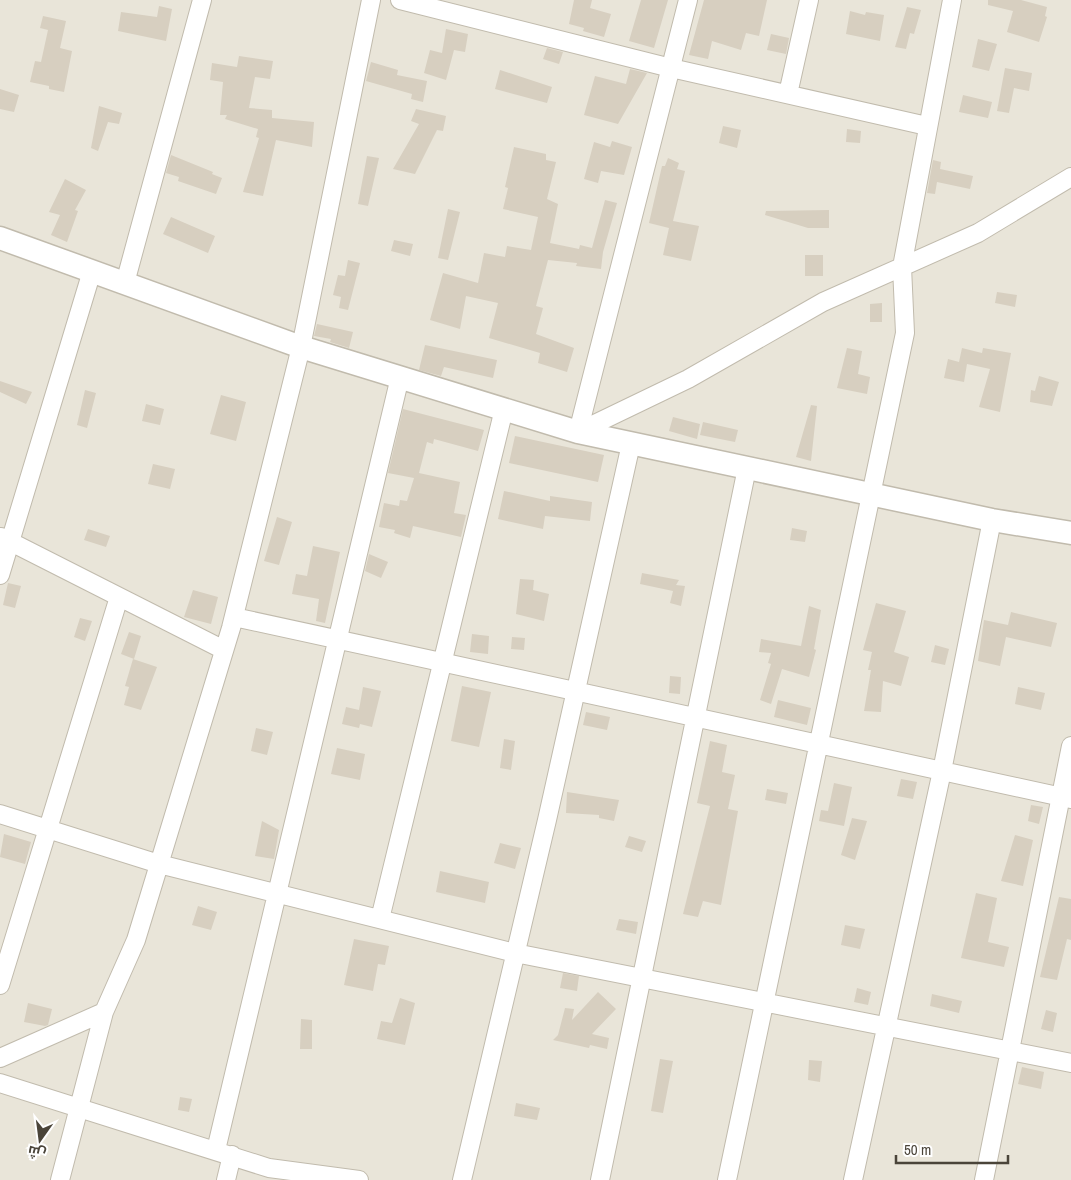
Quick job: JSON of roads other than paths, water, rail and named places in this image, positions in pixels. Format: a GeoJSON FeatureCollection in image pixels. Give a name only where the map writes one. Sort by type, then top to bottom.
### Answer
{"type":"FeatureCollection","features":[{"type":"Feature","properties":{"kind":"street"},"geometry":{"type":"LineString","coordinates":[[125,283],[202,0]]}},
{"type":"Feature","properties":{"kind":"street"},"geometry":{"type":"LineString","coordinates":[[60,1180],[104,1012],[136,940],[234,616],[301,346],[371,0]]}},
{"type":"Feature","properties":{"kind":"street"},"geometry":{"type":"LineString","coordinates":[[400,0],[671,68],[927,126]]}},
{"type":"Feature","properties":{"kind":"street"},"geometry":{"type":"LineString","coordinates":[[578,432],[688,0]]}},
{"type":"Feature","properties":{"kind":"street"},"geometry":{"type":"LineString","coordinates":[[788,94],[809,0]]}},
{"type":"Feature","properties":{"kind":"street"},"geometry":{"type":"LineString","coordinates":[[727,1180],[905,334],[902,267],[952,0]]}},
{"type":"Feature","properties":{"kind":"street"},"geometry":{"type":"LineString","coordinates":[[578,432],[688,379],[823,302],[978,233],[1071,177]]}},
{"type":"Feature","properties":{"kind":"street"},"geometry":{"type":"LineString","coordinates":[[0,238],[301,346],[578,432],[871,492],[992,520],[1071,533]]}},
{"type":"Feature","properties":{"kind":"street"},"geometry":{"type":"LineString","coordinates":[[0,575],[5,539],[92,271]]}},
{"type":"Feature","properties":{"kind":"street"},"geometry":{"type":"LineString","coordinates":[[226,1180],[224,1153],[276,893],[400,377]]}},
{"type":"Feature","properties":{"kind":"street"},"geometry":{"type":"LineString","coordinates":[[380,919],[504,409]]}},
{"type":"Feature","properties":{"kind":"street"},"geometry":{"type":"LineString","coordinates":[[462,1180],[516,953],[631,444]]}},
{"type":"Feature","properties":{"kind":"street"},"geometry":{"type":"LineString","coordinates":[[600,1180],[747,468]]}},
{"type":"Feature","properties":{"kind":"street"},"geometry":{"type":"LineString","coordinates":[[852,1180],[942,771],[992,520]]}},
{"type":"Feature","properties":{"kind":"street"},"geometry":{"type":"LineString","coordinates":[[5,539],[224,650]]}},
{"type":"Feature","properties":{"kind":"street"},"geometry":{"type":"LineString","coordinates":[[0,985],[119,597]]}},
{"type":"Feature","properties":{"kind":"street"},"geometry":{"type":"LineString","coordinates":[[234,616],[1066,798]]}},
{"type":"Feature","properties":{"kind":"street"},"geometry":{"type":"LineString","coordinates":[[984,1180],[1010,1051],[1066,798],[1071,746]]}},
{"type":"Feature","properties":{"kind":"street"},"geometry":{"type":"LineString","coordinates":[[0,814],[159,864],[516,953],[1071,1064]]}},
{"type":"Feature","properties":{"kind":"street"},"geometry":{"type":"LineString","coordinates":[[0,1058],[104,1012]]}},
{"type":"Feature","properties":{"kind":"street"},"geometry":{"type":"LineString","coordinates":[[0,1083],[269,1168],[359,1180]]}}]}
